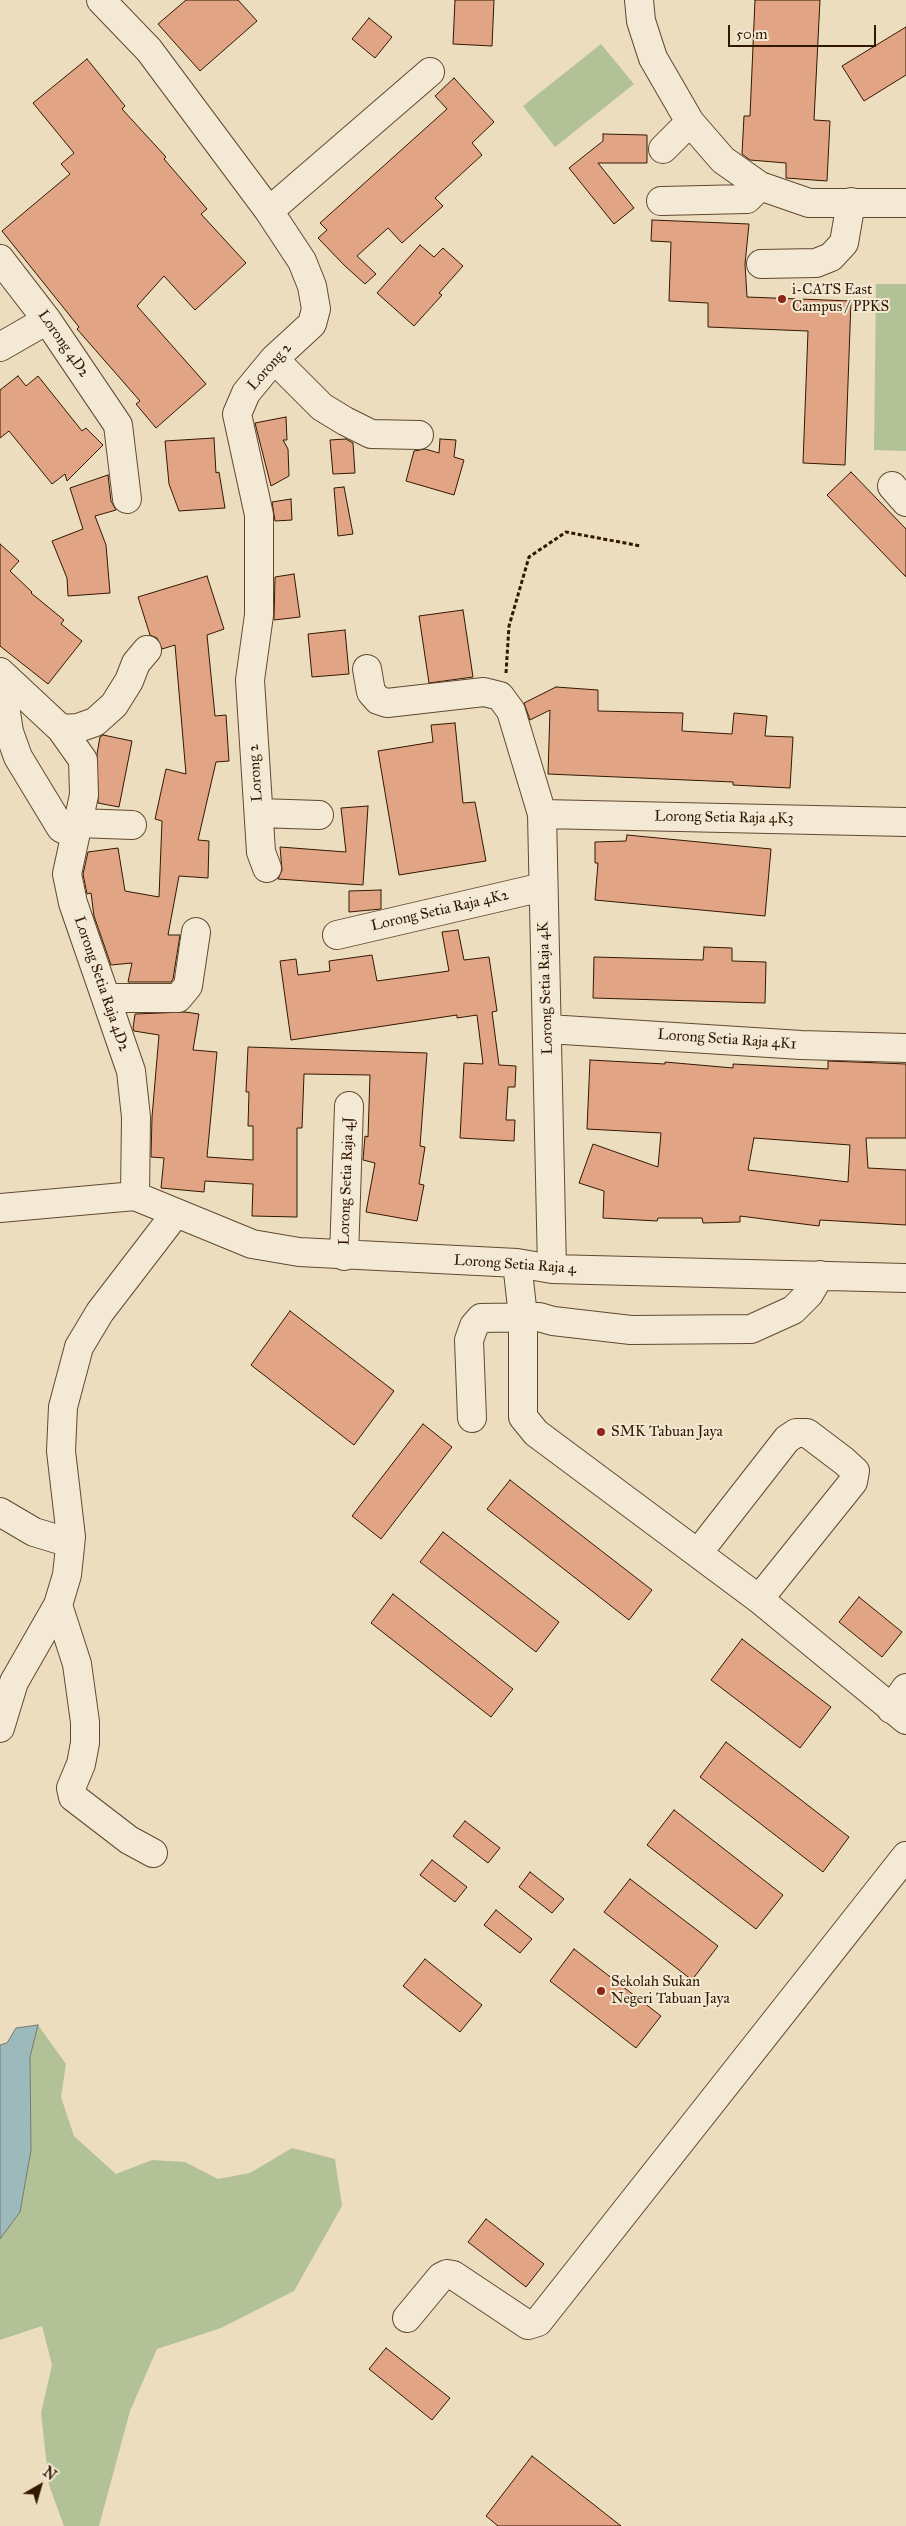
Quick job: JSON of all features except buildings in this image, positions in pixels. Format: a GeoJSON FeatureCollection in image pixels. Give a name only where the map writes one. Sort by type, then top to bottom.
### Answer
{"type":"FeatureCollection","features":[{"type":"Feature","properties":{"kind":"street","name":"Lorong 2"},"geometry":{"type":"LineString","coordinates":[[100,0],[149,50],[269,211],[302,261],[312,286],[316,309],[312,324],[274,360],[246,393],[237,414],[259,515],[259,615],[250,680],[261,852],[267,868]]}},
{"type":"Feature","properties":{"kind":"street"},"geometry":{"type":"LineString","coordinates":[[639,0],[641,21],[653,58],[690,122],[723,160],[760,186],[809,204],[851,202],[906,203]]}},
{"type":"Feature","properties":{"kind":"street"},"geometry":{"type":"LineString","coordinates":[[269,211],[430,72]]}},
{"type":"Feature","properties":{"kind":"street"},"geometry":{"type":"LineString","coordinates":[[663,149],[690,122]]}},
{"type":"Feature","properties":{"kind":"street"},"geometry":{"type":"LineString","coordinates":[[661,201],[747,199],[760,186]]}},
{"type":"Feature","properties":{"kind":"street"},"geometry":{"type":"LineString","coordinates":[[761,264],[816,263],[831,257],[844,243],[851,202]]}},
{"type":"Feature","properties":{"kind":"street","name":"Lorong 4D2"},"geometry":{"type":"LineString","coordinates":[[0,259],[47,320],[118,425],[127,500]]}},
{"type":"Feature","properties":{"kind":"street"},"geometry":{"type":"LineString","coordinates":[[0,346],[47,320]]}},
{"type":"Feature","properties":{"kind":"street"},"geometry":{"type":"LineString","coordinates":[[274,360],[322,407],[345,421],[371,434],[419,435]]}},
{"type":"Feature","properties":{"kind":"street"},"geometry":{"type":"LineString","coordinates":[[61,729],[78,728],[95,722],[114,705],[129,681],[136,663],[147,650]]}},
{"type":"Feature","properties":{"kind":"street","name":"Lorong Setia Raja 4K"},"geometry":{"type":"LineString","coordinates":[[367,669],[371,692],[378,700],[387,703],[484,692],[500,696],[511,711],[542,814],[552,1269]]}},
{"type":"Feature","properties":{"kind":"street"},"geometry":{"type":"LineString","coordinates":[[4,676],[4,706],[9,732],[18,757],[62,828],[76,829],[132,825]]}},
{"type":"Feature","properties":{"kind":"street","name":"Lorong Setia Raja 4D2"},"geometry":{"type":"LineString","coordinates":[[4,676],[61,729],[83,760],[84,795],[67,874],[73,903],[131,1070],[136,1117],[135,1196]]}},
{"type":"Feature","properties":{"kind":"street"},"geometry":{"type":"LineString","coordinates":[[259,813],[319,815]]}},
{"type":"Feature","properties":{"kind":"street","name":"Lorong Setia Raja 4K3"},"geometry":{"type":"LineString","coordinates":[[542,814],[906,822]]}},
{"type":"Feature","properties":{"kind":"street","name":"Lorong Setia Raja 4K2"},"geometry":{"type":"LineString","coordinates":[[338,935],[543,887]]}},
{"type":"Feature","properties":{"kind":"street"},"geometry":{"type":"LineString","coordinates":[[107,998],[178,998],[188,986],[196,932]]}},
{"type":"Feature","properties":{"kind":"street","name":"Lorong Setia Raja 4K1"},"geometry":{"type":"LineString","coordinates":[[548,1029],[801,1045],[906,1048]]}},
{"type":"Feature","properties":{"kind":"street","name":"Lorong Setia Raja 4J"},"geometry":{"type":"LineString","coordinates":[[344,1256],[349,1106]]}},
{"type":"Feature","properties":{"kind":"street"},"geometry":{"type":"LineString","coordinates":[[0,1208],[135,1196]]}},
{"type":"Feature","properties":{"kind":"street","name":"Lorong Setia Raja 4"},"geometry":{"type":"LineString","coordinates":[[135,1196],[252,1244],[299,1252],[344,1256],[517,1263],[552,1269],[906,1278]]}},
{"type":"Feature","properties":{"kind":"street"},"geometry":{"type":"LineString","coordinates":[[0,1728],[7,1677],[58,1605],[67,1575],[71,1537],[61,1451],[63,1407],[79,1347],[100,1312],[176,1213]]}},
{"type":"Feature","properties":{"kind":"street"},"geometry":{"type":"LineString","coordinates":[[517,1263],[523,1316],[523,1417],[536,1433],[901,1706]]}},
{"type":"Feature","properties":{"kind":"street"},"geometry":{"type":"LineString","coordinates":[[472,1418],[469,1340],[474,1326],[481,1318],[523,1316],[631,1330],[751,1329],[793,1310],[808,1294],[820,1275]]}},
{"type":"Feature","properties":{"kind":"street"},"geometry":{"type":"LineString","coordinates":[[698,1553],[787,1439],[796,1433],[807,1433],[855,1470],[853,1482],[759,1599]]}},
{"type":"Feature","properties":{"kind":"street"},"geometry":{"type":"LineString","coordinates":[[0,1512],[34,1532],[57,1538],[71,1537]]}},
{"type":"Feature","properties":{"kind":"street"},"geometry":{"type":"LineString","coordinates":[[58,1605],[76,1664],[85,1722],[85,1743],[81,1764],[71,1788],[73,1797],[129,1840],[153,1853]]}},
{"type":"Feature","properties":{"kind":"street"},"geometry":{"type":"LineString","coordinates":[[407,2318],[441,2277],[447,2274],[453,2276],[524,2323],[528,2325],[538,2322],[906,1856]]}},
{"type":"Feature","properties":{"kind":"path"},"geometry":{"type":"LineString","coordinates":[[506,675],[509,626],[529,557],[566,532],[641,546]]}},
{"type":"Feature","properties":{"kind":"green space"},"geometry":{"type":"Polygon","coordinates":[[[601,44],[634,84],[555,147],[523,106],[601,44]]]}},
{"type":"Feature","properties":{"kind":"green space"},"geometry":{"type":"Polygon","coordinates":[[[876,284],[906,284],[906,451],[874,450],[876,284]]]}},
{"type":"Feature","properties":{"kind":"green space"},"geometry":{"type":"Polygon","coordinates":[[[38,2025],[66,2064],[61,2097],[74,2136],[116,2174],[152,2160],[185,2162],[218,2179],[250,2173],[292,2148],[335,2159],[342,2206],[294,2291],[221,2328],[157,2349],[130,2411],[99,2526],[64,2526],[49,2485],[41,2413],[52,2365],[42,2326],[0,2340],[0,2239],[20,2212],[31,2150],[30,2057],[38,2025]]]}},
{"type":"Feature","properties":{"kind":"water"},"geometry":{"type":"Polygon","coordinates":[[[38,2025],[30,2057],[31,2150],[20,2212],[0,2239],[0,2045],[7,2043],[16,2028],[38,2025]]]}},
{"type":"Feature","properties":{"kind":"place","name":"i-CATS East Campus / PPKS"},"geometry":{"type":"Point","coordinates":[782,299]}},
{"type":"Feature","properties":{"kind":"place","name":"SMK Tabuan Jaya"},"geometry":{"type":"Point","coordinates":[601,1432]}},
{"type":"Feature","properties":{"kind":"place","name":"Sekolah Sukan Negeri Tabuan Jaya"},"geometry":{"type":"Point","coordinates":[601,1991]}}]}
